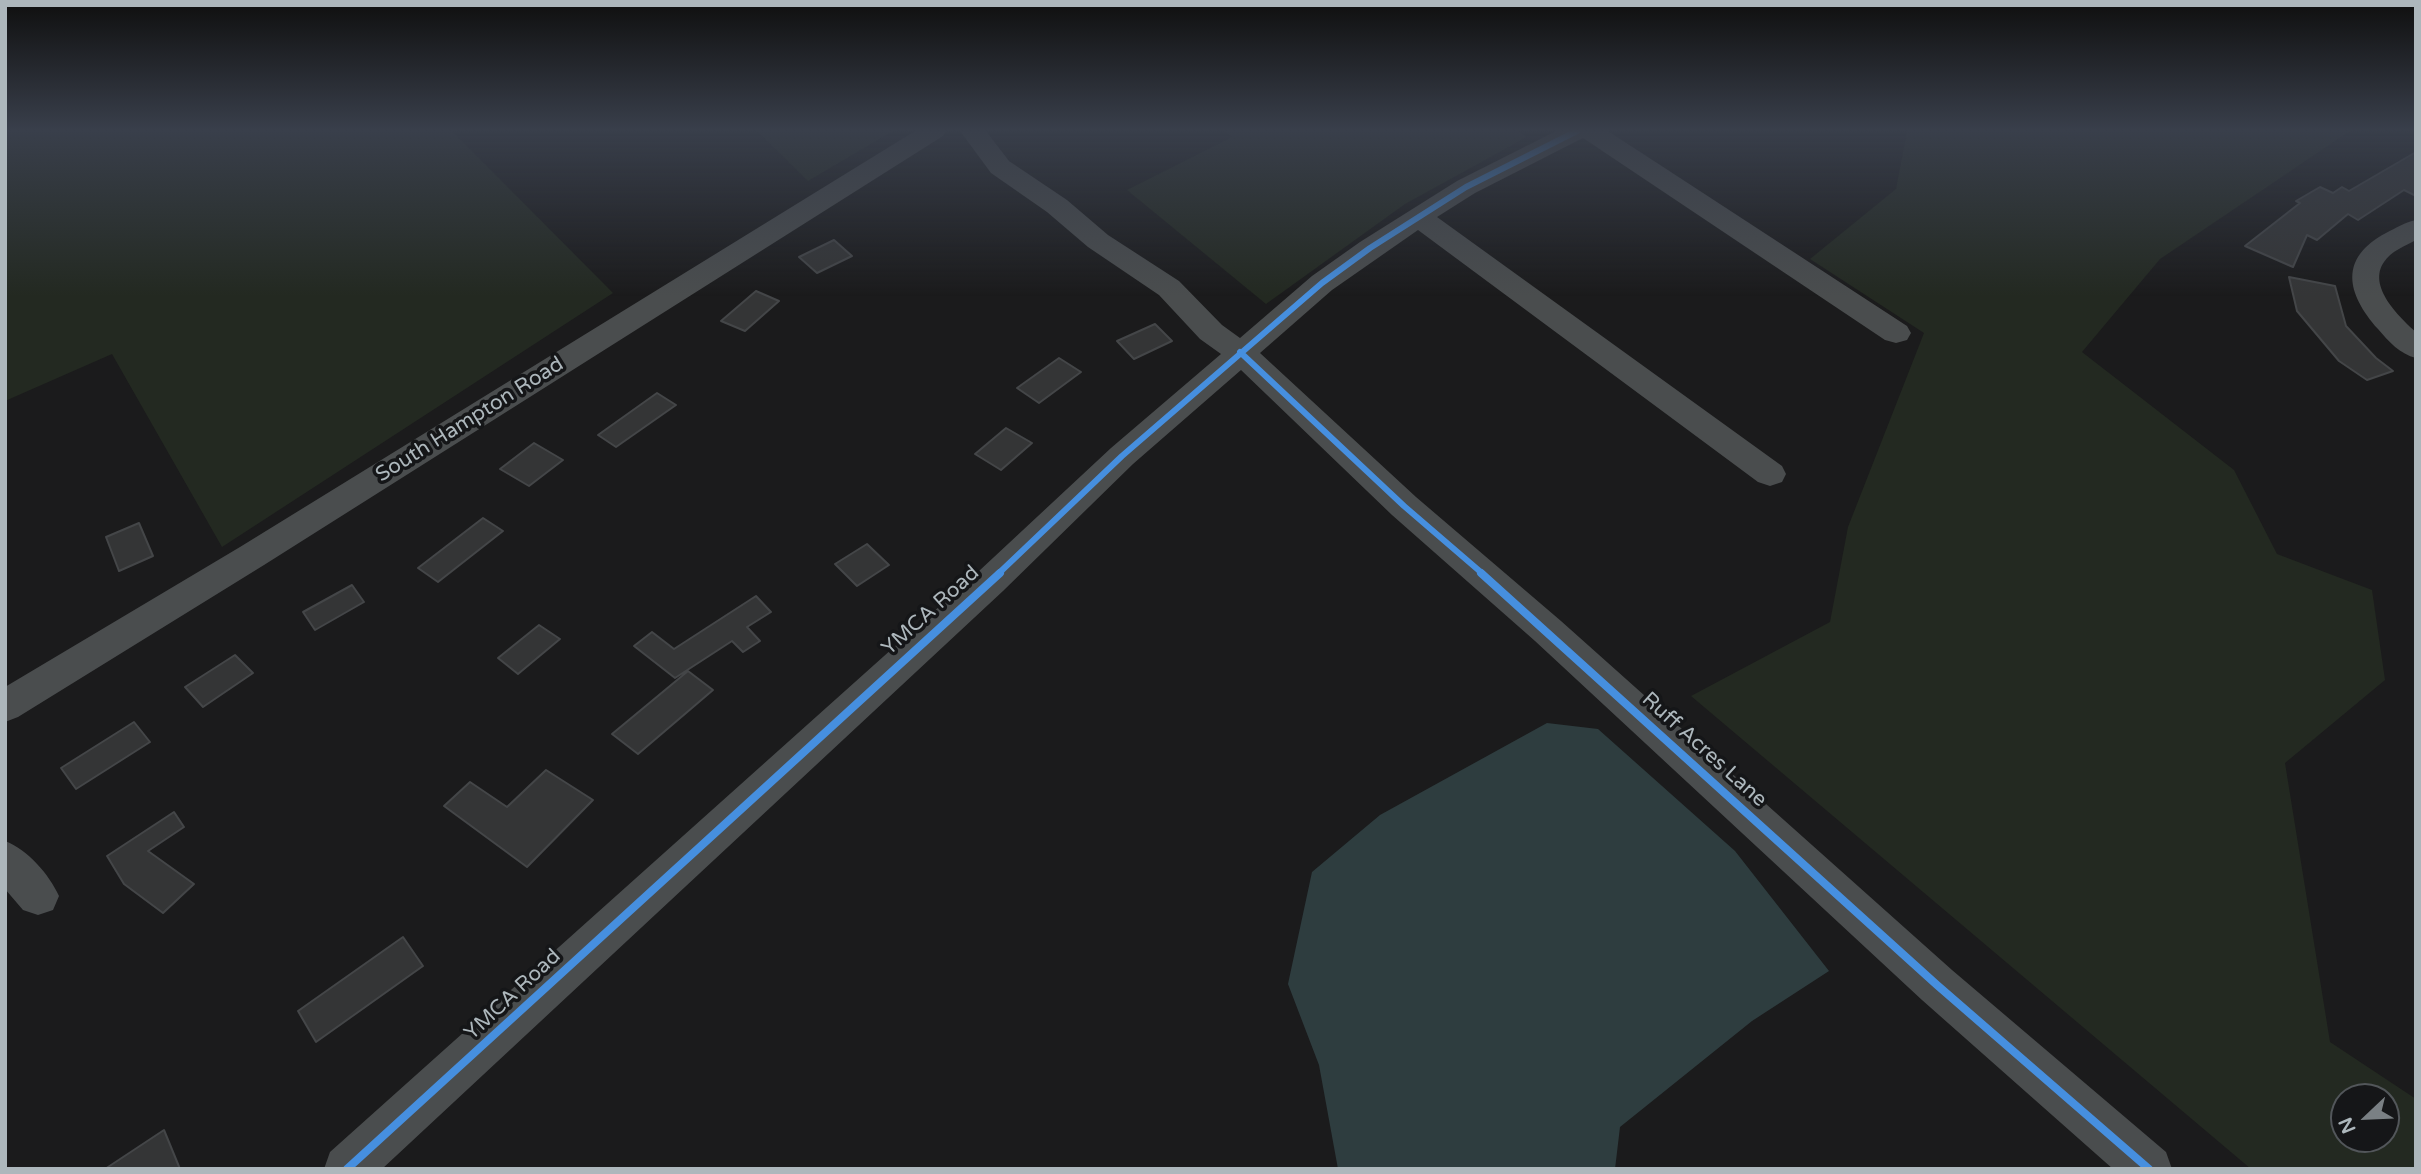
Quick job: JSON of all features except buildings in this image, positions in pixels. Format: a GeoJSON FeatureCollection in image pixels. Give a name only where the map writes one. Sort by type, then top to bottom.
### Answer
{"type":"FeatureCollection","features":[{"type":"Feature","properties":{"kind":"street","name":"South Hampton Road"},"geometry":{"type":"LineString","coordinates":[[5,705],[240,563],[846,186]]}},
{"type":"Feature","properties":{"kind":"street","name":"Ruff Acres Lane"},"geometry":{"type":"LineString","coordinates":[[1027,186],[1057,206],[1098,241],[1169,288],[1211,332],[1240,352],[1404,506],[1548,631],[1937,985],[2149,1169]]}},
{"type":"Feature","properties":{"kind":"street","name":"YMCA Road"},"geometry":{"type":"LineString","coordinates":[[347,1169],[991,581],[1122,456],[1240,352],[1322,283],[1419,217],[1471,186]]}},
{"type":"Feature","properties":{"kind":"street"},"geometry":{"type":"LineString","coordinates":[[1673,186],[1896,332]]}},
{"type":"Feature","properties":{"kind":"street"},"geometry":{"type":"LineString","coordinates":[[1419,217],[1770,474]]}},
{"type":"Feature","properties":{"kind":"street"},"geometry":{"type":"LineString","coordinates":[[2416,229],[2374,255],[2367,271],[2371,301],[2403,339],[2416,348]]}},
{"type":"Feature","properties":{"kind":"street"},"geometry":{"type":"LineString","coordinates":[[5,860],[38,896]]}},
{"type":"Feature","properties":{"kind":"shaded area"},"geometry":{"type":"Polygon","coordinates":[[[5,186],[506,186],[613,293],[222,547],[112,354],[5,401],[5,186]]]}},
{"type":"Feature","properties":{"kind":"shaded area"},"geometry":{"type":"Polygon","coordinates":[[[1135,186],[1438,186],[1405,204],[1266,304],[1127,190],[1135,186]]]}},
{"type":"Feature","properties":{"kind":"shaded area"},"geometry":{"type":"Polygon","coordinates":[[[1897,186],[2269,186],[2160,259],[2082,352],[2234,470],[2277,554],[2372,590],[2385,680],[2285,763],[2330,1042],[2392,1083],[2330,1083],[2330,1153],[2400,1153],[2400,1088],[2416,1099],[2416,1169],[2251,1169],[1691,696],[1830,622],[1848,527],[1924,333],[1810,259],[1897,186]]]}},
{"type":"Feature","properties":{"kind":"shaded area"},"geometry":{"type":"Polygon","coordinates":[[[1547,723],[1598,729],[1735,851],[1829,971],[1752,1021],[1620,1127],[1615,1169],[1338,1169],[1319,1065],[1288,984],[1312,872],[1380,815],[1547,723]]]}},
{"type":"Feature","properties":{"kind":"cycle path"},"geometry":{"type":"LineString","coordinates":[[347,1169],[991,581],[1122,456],[1322,283],[1370,248],[1468,186]]}},
{"type":"Feature","properties":{"kind":"cycle path"},"geometry":{"type":"LineString","coordinates":[[1240,352],[1404,506],[1548,631],[1937,985],[2149,1169]]}}]}
